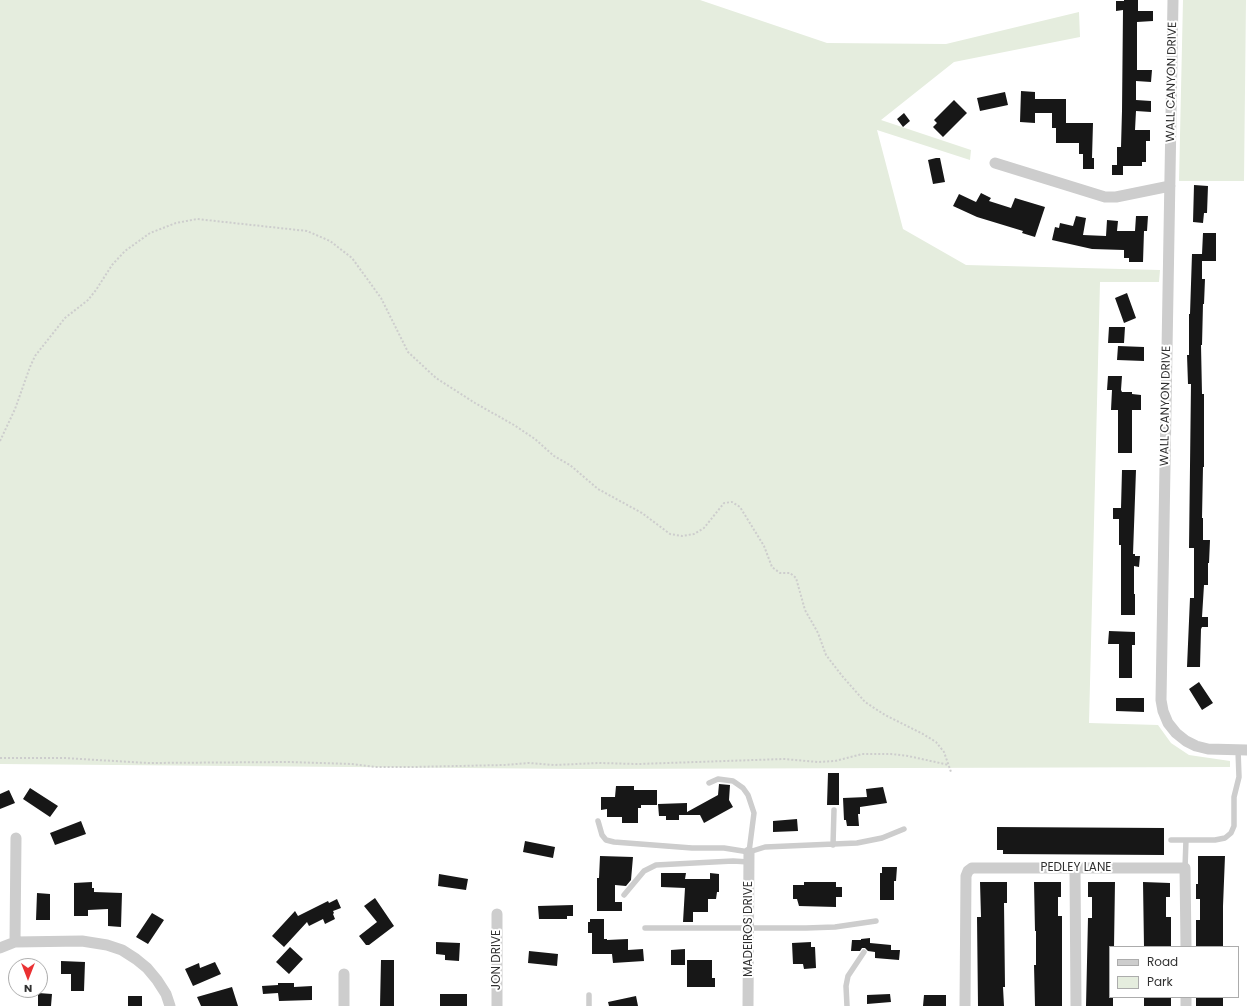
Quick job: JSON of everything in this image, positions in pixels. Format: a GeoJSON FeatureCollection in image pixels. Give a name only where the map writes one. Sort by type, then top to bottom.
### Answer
{"type":"FeatureCollection","features":[{"type":"Feature","properties":{"kind":"street","name":"WALL CANYON DRIVE"},"geometry":{"type":"LineString","coordinates":[[1173,0],[1161,700],[1163,711],[1168,723],[1176,733],[1186,741],[1196,746],[1208,749],[1243,750]]}},
{"type":"Feature","properties":{"kind":"street"},"geometry":{"type":"LineString","coordinates":[[995,163],[1105,197],[1116,197],[1170,186]]}},
{"type":"Feature","properties":{"kind":"street"},"geometry":{"type":"LineString","coordinates":[[15,942],[16,838]]}},
{"type":"Feature","properties":{"kind":"street","name":"MADEIROS DRIVE"},"geometry":{"type":"LineString","coordinates":[[748,1006],[749,857]]}},
{"type":"Feature","properties":{"kind":"street"},"geometry":{"type":"LineString","coordinates":[[1186,868],[1186,946]]}},
{"type":"Feature","properties":{"kind":"street","name":"PEDLEY LANE"},"geometry":{"type":"LineString","coordinates":[[965,1006],[966,876],[969,869],[1186,868]]}},
{"type":"Feature","properties":{"kind":"street"},"geometry":{"type":"LineString","coordinates":[[1075,869],[1076,1006]]}},
{"type":"Feature","properties":{"kind":"street","name":"JON DRIVE"},"geometry":{"type":"LineString","coordinates":[[497,914],[497,1006]]}},
{"type":"Feature","properties":{"kind":"street"},"geometry":{"type":"LineString","coordinates":[[0,948],[15,942],[92,942],[122,950],[147,968],[166,994],[170,1006]]}},
{"type":"Feature","properties":{"kind":"street"},"geometry":{"type":"LineString","coordinates":[[344,974],[344,1006]]}},
{"type":"Feature","properties":{"kind":"lane"},"geometry":{"type":"LineString","coordinates":[[1171,840],[1220,839],[1228,836],[1234,826],[1234,797],[1243,750]]}},
{"type":"Feature","properties":{"kind":"lane"},"geometry":{"type":"LineString","coordinates":[[709,783],[718,779],[733,782],[743,788],[748,795],[754,812],[749,857]]}},
{"type":"Feature","properties":{"kind":"lane"},"geometry":{"type":"LineString","coordinates":[[833,845],[834,810]]}},
{"type":"Feature","properties":{"kind":"lane"},"geometry":{"type":"LineString","coordinates":[[598,821],[599,829],[602,835],[606,840],[614,842],[692,848],[724,848],[749,857]]}},
{"type":"Feature","properties":{"kind":"lane"},"geometry":{"type":"LineString","coordinates":[[624,895],[644,871],[656,865],[733,861],[749,857],[765,847],[833,845],[869,841],[882,838],[904,829]]}},
{"type":"Feature","properties":{"kind":"lane"},"geometry":{"type":"LineString","coordinates":[[1186,840],[1186,868]]}},
{"type":"Feature","properties":{"kind":"lane"},"geometry":{"type":"LineString","coordinates":[[645,928],[820,928],[876,921]]}},
{"type":"Feature","properties":{"kind":"lane"},"geometry":{"type":"LineString","coordinates":[[847,1006],[846,986],[848,976],[864,952]]}},
{"type":"Feature","properties":{"kind":"lane"},"geometry":{"type":"LineString","coordinates":[[589,995],[589,1006]]}},
{"type":"Feature","properties":{"kind":"path"},"geometry":{"type":"LineString","coordinates":[[0,441],[15,409],[30,366],[36,356],[65,318],[88,300],[112,265],[126,250],[150,234],[176,223],[197,219],[307,231],[330,240],[352,258],[381,298],[408,352],[436,378],[535,439],[554,456],[570,465],[598,489],[642,513],[670,534],[682,536],[694,534],[704,528],[724,503],[732,502],[740,507],[764,546],[772,566],[780,572],[790,573],[796,578],[805,610],[818,633],[826,655],[842,678],[865,702],[885,715],[936,742],[944,752],[952,772]]}},
{"type":"Feature","properties":{"kind":"path"},"geometry":{"type":"LineString","coordinates":[[0,758],[64,758],[148,763],[289,762],[352,764],[375,767],[412,767],[504,766],[529,763],[554,766],[599,763],[638,764],[784,759],[818,762],[835,761],[862,754],[891,754],[908,756],[949,765]]}},
{"type":"Feature","properties":{"kind":"green space"},"geometry":{"type":"Polygon","coordinates":[[[0,0],[700,0],[827,43],[946,44],[1079,12],[1080,37],[954,62],[881,120],[971,150],[970,160],[877,130],[903,229],[966,265],[1160,270],[1159,282],[1100,282],[1089,723],[1158,725],[1171,743],[1189,755],[1230,761],[1230,767],[580,769],[0,764],[0,0]]]}},
{"type":"Feature","properties":{"kind":"green space"},"geometry":{"type":"Polygon","coordinates":[[[1183,0],[1246,0],[1244,181],[1179,181],[1183,0]]]}},
{"type":"Feature","properties":{"kind":"building"},"geometry":{"type":"Polygon","coordinates":[[[1138,0],[1138,11],[1153,11],[1153,21],[1137,22],[1137,70],[1152,70],[1151,82],[1136,81],[1136,100],[1151,101],[1151,112],[1136,111],[1135,130],[1150,130],[1150,141],[1146,141],[1146,162],[1142,162],[1142,166],[1123,166],[1123,175],[1112,175],[1112,165],[1117,165],[1117,147],[1121,147],[1122,111],[1123,10],[1116,11],[1116,1],[1138,0]]]}},
{"type":"Feature","properties":{"kind":"building"},"geometry":{"type":"Polygon","coordinates":[[[1021,91],[1035,92],[1035,99],[1066,99],[1066,123],[1093,123],[1092,158],[1094,158],[1094,169],[1083,169],[1083,154],[1079,154],[1079,143],[1056,143],[1056,128],[1052,128],[1052,113],[1035,113],[1035,123],[1020,122],[1021,91]]]}},
{"type":"Feature","properties":{"kind":"building"},"geometry":{"type":"Polygon","coordinates":[[[1005,92],[1008,105],[980,111],[977,98],[1005,92]]]}},
{"type":"Feature","properties":{"kind":"building"},"geometry":{"type":"Polygon","coordinates":[[[954,100],[967,113],[943,137],[933,127],[937,123],[934,120],[954,100]]]}},
{"type":"Feature","properties":{"kind":"building"},"geometry":{"type":"Polygon","coordinates":[[[904,113],[910,121],[903,127],[897,119],[904,113]]]}},
{"type":"Feature","properties":{"kind":"building"},"geometry":{"type":"Polygon","coordinates":[[[940,158],[945,182],[933,184],[928,160],[940,158]]]}},
{"type":"Feature","properties":{"kind":"building"},"geometry":{"type":"Polygon","coordinates":[[[1194,185],[1208,186],[1207,213],[1204,213],[1203,223],[1193,222],[1194,185]]]}},
{"type":"Feature","properties":{"kind":"building"},"geometry":{"type":"Polygon","coordinates":[[[981,193],[991,198],[989,201],[1011,208],[1015,198],[1045,207],[1035,237],[1022,233],[1023,231],[977,217],[953,206],[959,194],[976,202],[981,193]]]}},
{"type":"Feature","properties":{"kind":"building"},"geometry":{"type":"Polygon","coordinates":[[[1076,216],[1086,218],[1083,235],[1106,236],[1107,220],[1118,221],[1117,231],[1135,231],[1136,216],[1148,216],[1147,231],[1144,231],[1143,262],[1129,262],[1129,258],[1124,258],[1124,250],[1092,249],[1052,240],[1055,227],[1059,228],[1060,223],[1073,226],[1076,216]]]}},
{"type":"Feature","properties":{"kind":"building"},"geometry":{"type":"Polygon","coordinates":[[[1203,233],[1216,233],[1216,261],[1202,261],[1202,279],[1205,279],[1201,345],[1202,394],[1204,394],[1202,518],[1203,540],[1210,540],[1208,585],[1204,585],[1202,617],[1208,617],[1208,627],[1202,627],[1201,629],[1200,667],[1187,667],[1190,598],[1194,598],[1194,548],[1189,548],[1191,384],[1188,384],[1187,355],[1189,355],[1189,314],[1192,254],[1202,254],[1203,233]]]}},
{"type":"Feature","properties":{"kind":"building"},"geometry":{"type":"Polygon","coordinates":[[[1127,293],[1136,318],[1124,323],[1115,298],[1127,293]]]}},
{"type":"Feature","properties":{"kind":"building"},"geometry":{"type":"Polygon","coordinates":[[[1109,327],[1125,327],[1124,343],[1108,343],[1109,327]]]}},
{"type":"Feature","properties":{"kind":"building"},"geometry":{"type":"Polygon","coordinates":[[[1118,346],[1144,347],[1144,361],[1117,360],[1118,346]]]}},
{"type":"Feature","properties":{"kind":"building"},"geometry":{"type":"Polygon","coordinates":[[[1108,376],[1122,376],[1122,392],[1132,392],[1132,394],[1141,395],[1141,410],[1132,410],[1132,453],[1118,453],[1118,410],[1111,410],[1112,390],[1107,390],[1108,376]]]}},
{"type":"Feature","properties":{"kind":"building"},"geometry":{"type":"Polygon","coordinates":[[[1122,470],[1136,470],[1133,554],[1135,554],[1135,556],[1140,556],[1139,567],[1134,566],[1135,615],[1121,615],[1121,545],[1119,545],[1119,519],[1113,519],[1113,508],[1121,508],[1122,470]]]}},
{"type":"Feature","properties":{"kind":"building"},"geometry":{"type":"Polygon","coordinates":[[[1109,631],[1135,632],[1135,645],[1132,645],[1132,678],[1119,678],[1119,644],[1108,644],[1109,631]]]}},
{"type":"Feature","properties":{"kind":"building"},"geometry":{"type":"Polygon","coordinates":[[[1199,682],[1213,703],[1202,710],[1189,689],[1199,682]]]}},
{"type":"Feature","properties":{"kind":"building"},"geometry":{"type":"Polygon","coordinates":[[[1116,698],[1144,698],[1144,712],[1116,711],[1116,698]]]}},
{"type":"Feature","properties":{"kind":"building"},"geometry":{"type":"Polygon","coordinates":[[[828,773],[839,773],[839,805],[827,805],[828,773]]]}},
{"type":"Feature","properties":{"kind":"building"},"geometry":{"type":"Polygon","coordinates":[[[719,784],[730,785],[729,800],[733,807],[704,823],[700,815],[679,815],[679,820],[666,820],[666,816],[659,816],[658,804],[687,803],[687,812],[718,795],[719,784]]]}},
{"type":"Feature","properties":{"kind":"building"},"geometry":{"type":"Polygon","coordinates":[[[616,786],[634,786],[634,790],[657,790],[657,805],[641,805],[641,808],[638,808],[638,823],[622,823],[622,817],[607,817],[607,809],[601,810],[601,797],[615,797],[616,786]]]}},
{"type":"Feature","properties":{"kind":"building"},"geometry":{"type":"Polygon","coordinates":[[[883,787],[887,803],[860,807],[860,814],[858,814],[859,826],[847,826],[846,820],[844,820],[843,798],[867,797],[866,789],[883,787]]]}},
{"type":"Feature","properties":{"kind":"building"},"geometry":{"type":"Polygon","coordinates":[[[30,788],[58,806],[50,817],[23,799],[30,788]]]}},
{"type":"Feature","properties":{"kind":"building"},"geometry":{"type":"Polygon","coordinates":[[[9,790],[15,803],[0,809],[0,794],[9,790]]]}},
{"type":"Feature","properties":{"kind":"building"},"geometry":{"type":"Polygon","coordinates":[[[797,819],[798,831],[773,832],[773,821],[797,819]]]}},
{"type":"Feature","properties":{"kind":"building"},"geometry":{"type":"Polygon","coordinates":[[[81,821],[86,834],[55,845],[50,833],[81,821]]]}},
{"type":"Feature","properties":{"kind":"building"},"geometry":{"type":"Polygon","coordinates":[[[997,827],[1164,828],[1164,855],[1003,854],[1003,850],[997,850],[997,827]]]}},
{"type":"Feature","properties":{"kind":"building"},"geometry":{"type":"Polygon","coordinates":[[[525,841],[555,847],[553,858],[523,852],[525,841]]]}},
{"type":"Feature","properties":{"kind":"building"},"geometry":{"type":"Polygon","coordinates":[[[600,856],[633,857],[631,880],[626,886],[615,885],[615,902],[622,902],[622,911],[597,911],[597,878],[599,878],[600,856]]]}},
{"type":"Feature","properties":{"kind":"building"},"geometry":{"type":"Polygon","coordinates":[[[1198,856],[1225,856],[1223,946],[1196,946],[1196,920],[1200,920],[1200,899],[1196,899],[1196,884],[1198,884],[1198,856]]]}},
{"type":"Feature","properties":{"kind":"building"},"geometry":{"type":"Polygon","coordinates":[[[882,867],[897,867],[896,881],[894,881],[894,900],[880,900],[880,873],[882,873],[882,867]]]}},
{"type":"Feature","properties":{"kind":"building"},"geometry":{"type":"Polygon","coordinates":[[[661,873],[686,873],[685,879],[710,879],[710,873],[719,874],[719,892],[717,892],[716,899],[708,899],[708,912],[693,912],[693,922],[683,922],[685,888],[661,887],[661,873]]]}},
{"type":"Feature","properties":{"kind":"building"},"geometry":{"type":"Polygon","coordinates":[[[439,874],[468,879],[466,890],[438,886],[439,874]]]}},
{"type":"Feature","properties":{"kind":"building"},"geometry":{"type":"Polygon","coordinates":[[[92,882],[94,892],[122,893],[121,927],[108,926],[108,909],[88,910],[88,916],[74,916],[74,883],[92,882]]]}},
{"type":"Feature","properties":{"kind":"building"},"geometry":{"type":"Polygon","coordinates":[[[804,882],[836,882],[836,887],[842,887],[842,897],[836,897],[836,907],[799,906],[797,899],[793,899],[793,885],[804,885],[804,882]]]}},
{"type":"Feature","properties":{"kind":"building"},"geometry":{"type":"Polygon","coordinates":[[[980,882],[1007,882],[1007,903],[1004,903],[1004,1006],[978,1006],[977,917],[981,917],[980,882]]]}},
{"type":"Feature","properties":{"kind":"building"},"geometry":{"type":"Polygon","coordinates":[[[1034,882],[1061,882],[1061,897],[1058,897],[1058,916],[1062,916],[1062,1006],[1035,1006],[1034,965],[1036,965],[1036,931],[1034,882]]]}},
{"type":"Feature","properties":{"kind":"building"},"geometry":{"type":"Polygon","coordinates":[[[1088,882],[1115,882],[1114,946],[1109,946],[1109,998],[1113,998],[1113,1006],[1086,1006],[1088,918],[1092,918],[1092,897],[1088,897],[1088,882]]]}},
{"type":"Feature","properties":{"kind":"building"},"geometry":{"type":"Polygon","coordinates":[[[1143,882],[1170,883],[1170,897],[1166,897],[1166,917],[1171,917],[1171,946],[1144,946],[1143,882]]]}},
{"type":"Feature","properties":{"kind":"building"},"geometry":{"type":"Polygon","coordinates":[[[37,893],[50,894],[50,920],[36,920],[37,893]]]}},
{"type":"Feature","properties":{"kind":"building"},"geometry":{"type":"Polygon","coordinates":[[[375,898],[394,926],[369,945],[366,945],[359,936],[377,922],[364,906],[375,898]]]}},
{"type":"Feature","properties":{"kind":"building"},"geometry":{"type":"Polygon","coordinates":[[[337,899],[341,908],[333,911],[335,919],[325,924],[323,919],[309,926],[307,922],[284,947],[272,936],[295,911],[298,916],[328,901],[329,903],[337,899]]]}},
{"type":"Feature","properties":{"kind":"building"},"geometry":{"type":"Polygon","coordinates":[[[573,905],[573,916],[567,916],[567,919],[539,919],[538,906],[573,905]]]}},
{"type":"Feature","properties":{"kind":"building"},"geometry":{"type":"Polygon","coordinates":[[[152,913],[164,920],[148,944],[136,937],[152,913]]]}},
{"type":"Feature","properties":{"kind":"building"},"geometry":{"type":"Polygon","coordinates":[[[590,919],[604,919],[604,939],[628,939],[628,950],[643,949],[644,961],[613,963],[612,954],[592,954],[592,933],[588,933],[588,922],[590,922],[590,919]]]}},
{"type":"Feature","properties":{"kind":"building"},"geometry":{"type":"Polygon","coordinates":[[[870,938],[870,943],[891,945],[891,950],[900,950],[899,960],[875,958],[875,952],[868,951],[865,948],[862,948],[860,951],[851,951],[852,940],[870,938]]]}},
{"type":"Feature","properties":{"kind":"building"},"geometry":{"type":"Polygon","coordinates":[[[436,942],[460,943],[459,961],[445,960],[445,955],[436,954],[436,942]]]}},
{"type":"Feature","properties":{"kind":"building"},"geometry":{"type":"Polygon","coordinates":[[[811,942],[811,947],[815,947],[816,968],[804,969],[803,964],[793,964],[792,943],[811,942]]]}},
{"type":"Feature","properties":{"kind":"building"},"geometry":{"type":"Polygon","coordinates":[[[290,947],[303,959],[289,974],[276,962],[290,947]]]}},
{"type":"Feature","properties":{"kind":"building"},"geometry":{"type":"Polygon","coordinates":[[[685,949],[685,965],[671,965],[671,950],[685,949]]]}},
{"type":"Feature","properties":{"kind":"building"},"geometry":{"type":"Polygon","coordinates":[[[529,951],[558,954],[557,966],[528,963],[529,951]]]}},
{"type":"Feature","properties":{"kind":"building"},"geometry":{"type":"Polygon","coordinates":[[[381,960],[394,960],[394,1006],[380,1006],[381,960]]]}},
{"type":"Feature","properties":{"kind":"building"},"geometry":{"type":"Polygon","coordinates":[[[687,960],[712,960],[712,978],[715,978],[715,987],[687,987],[687,960]]]}},
{"type":"Feature","properties":{"kind":"building"},"geometry":{"type":"Polygon","coordinates":[[[61,961],[85,962],[84,991],[71,991],[71,974],[61,974],[61,961]]]}},
{"type":"Feature","properties":{"kind":"building"},"geometry":{"type":"Polygon","coordinates":[[[215,962],[221,974],[193,986],[185,969],[199,963],[200,968],[215,962]]]}},
{"type":"Feature","properties":{"kind":"building"},"geometry":{"type":"Polygon","coordinates":[[[278,983],[294,983],[294,987],[312,986],[312,1000],[279,1001],[278,993],[263,994],[262,986],[278,985],[278,983]]]}},
{"type":"Feature","properties":{"kind":"building"},"geometry":{"type":"Polygon","coordinates":[[[232,987],[238,1006],[201,1006],[197,997],[232,987]]]}},
{"type":"Feature","properties":{"kind":"building"},"geometry":{"type":"Polygon","coordinates":[[[48,994],[52,994],[51,1006],[38,1006],[38,998],[48,998],[48,994]]]}},
{"type":"Feature","properties":{"kind":"building"},"geometry":{"type":"Polygon","coordinates":[[[440,994],[467,994],[467,1006],[440,1006],[440,994]]]}},
{"type":"Feature","properties":{"kind":"building"},"geometry":{"type":"Polygon","coordinates":[[[890,994],[891,1002],[867,1004],[867,995],[890,994]]]}},
{"type":"Feature","properties":{"kind":"building"},"geometry":{"type":"Polygon","coordinates":[[[924,995],[946,995],[946,1006],[923,1006],[924,995]]]}},
{"type":"Feature","properties":{"kind":"building"},"geometry":{"type":"Polygon","coordinates":[[[128,996],[142,996],[142,1006],[128,1006],[128,996]]]}},
{"type":"Feature","properties":{"kind":"building"},"geometry":{"type":"Polygon","coordinates":[[[636,996],[638,1006],[609,1006],[608,1002],[636,996]]]}},
{"type":"Feature","properties":{"kind":"building"},"geometry":{"type":"Polygon","coordinates":[[[1144,998],[1171,998],[1171,1006],[1144,1006],[1144,998]]]}},
{"type":"Feature","properties":{"kind":"building"},"geometry":{"type":"Polygon","coordinates":[[[1196,998],[1223,998],[1223,1006],[1196,1006],[1196,998]]]}}]}
